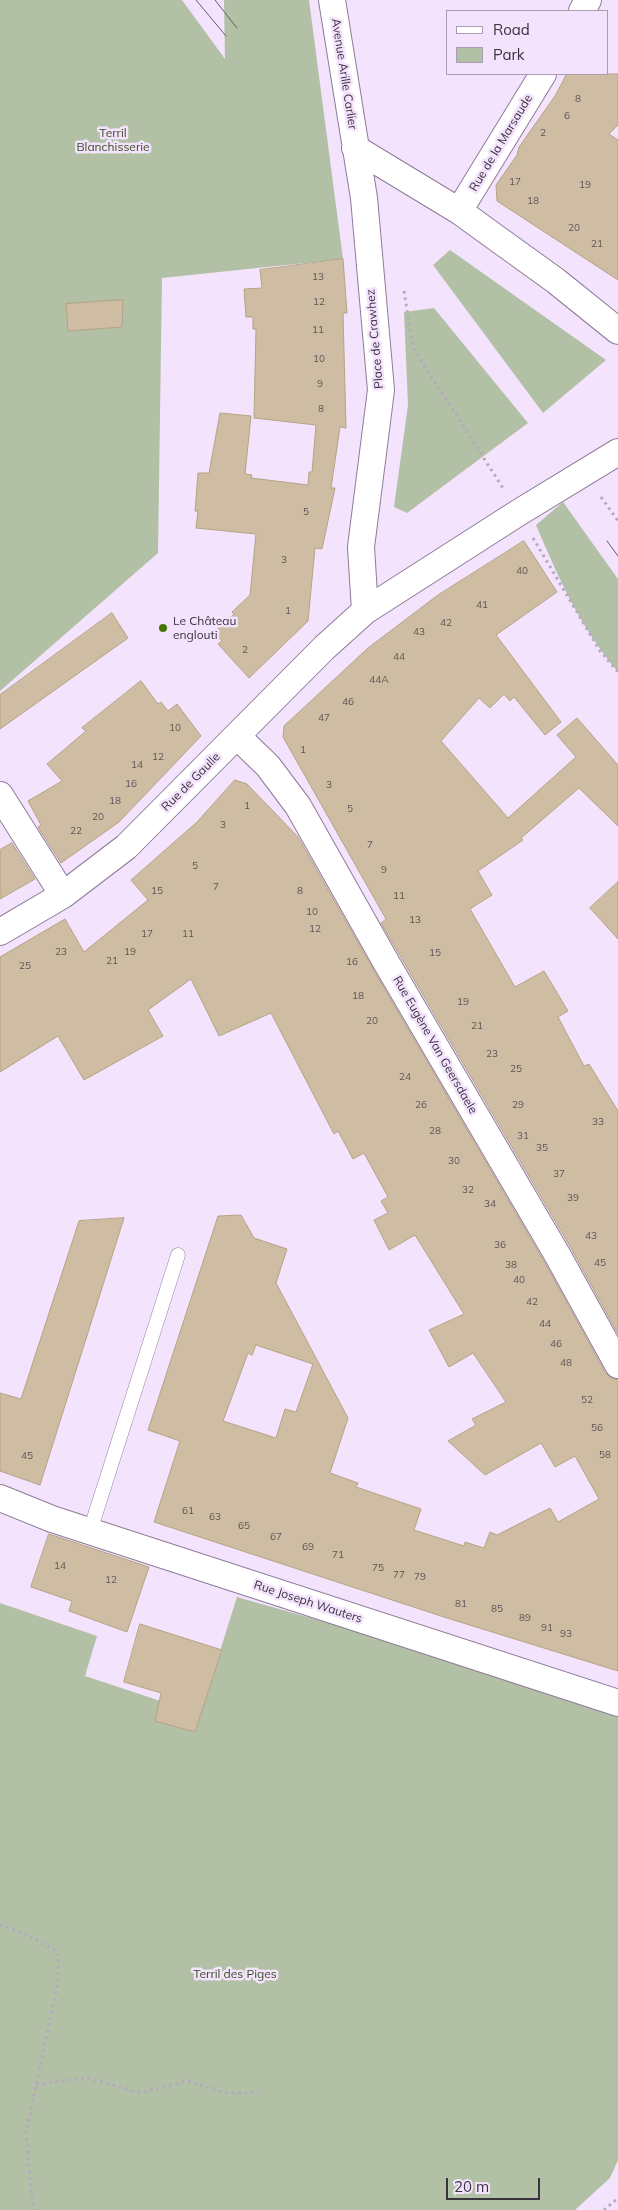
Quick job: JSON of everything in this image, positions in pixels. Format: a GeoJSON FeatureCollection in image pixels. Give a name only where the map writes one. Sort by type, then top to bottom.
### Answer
{"type":"FeatureCollection","features":[{"type":"Feature","properties":{"kind":"street","name":"Avenue Arille Carlier"},"geometry":{"type":"LineString","coordinates":[[332,0],[355,148]]}},
{"type":"Feature","properties":{"kind":"street","name":"Rue de la Marsaude"},"geometry":{"type":"LineString","coordinates":[[459,211],[542,75]]}},
{"type":"Feature","properties":{"kind":"street"},"geometry":{"type":"LineString","coordinates":[[355,148],[459,211],[556,281],[618,331]]}},
{"type":"Feature","properties":{"kind":"street","name":"Place de Crawhez"},"geometry":{"type":"LineString","coordinates":[[355,148],[364,198],[381,390],[361,546],[365,612]]}},
{"type":"Feature","properties":{"kind":"street"},"geometry":{"type":"LineString","coordinates":[[365,612],[518,513],[618,452]]}},
{"type":"Feature","properties":{"kind":"street","name":"Rue de Gaulle"},"geometry":{"type":"LineString","coordinates":[[0,932],[63,894],[126,847],[325,647],[365,612]]}},
{"type":"Feature","properties":{"kind":"street","name":"Rue Eugène Van Geersdaele"},"geometry":{"type":"LineString","coordinates":[[237,736],[268,766],[298,806],[386,962],[558,1256],[618,1365]]}},
{"type":"Feature","properties":{"kind":"street"},"geometry":{"type":"LineString","coordinates":[[0,795],[63,894]]}},
{"type":"Feature","properties":{"kind":"street","name":"Rue Joseph Wauters"},"geometry":{"type":"LineString","coordinates":[[0,1498],[52,1519],[618,1703]]}},
{"type":"Feature","properties":{"kind":"lane"},"geometry":{"type":"LineString","coordinates":[[90,1531],[178,1255]]}},
{"type":"Feature","properties":{"kind":"path"},"geometry":{"type":"LineString","coordinates":[[403,283],[413,348],[518,513],[600,651],[618,672]]}},
{"type":"Feature","properties":{"kind":"path"},"geometry":{"type":"LineString","coordinates":[[0,1925],[23,1933],[58,1952],[58,1982],[26,2133],[33,2210]]}},
{"type":"Feature","properties":{"kind":"path"},"geometry":{"type":"LineString","coordinates":[[36,2084],[88,2078],[140,2092],[187,2082],[227,2093],[259,2093]]}},
{"type":"Feature","properties":{"kind":"path"},"geometry":{"type":"LineString","coordinates":[[604,2210],[618,2198]]}},
{"type":"Feature","properties":{"kind":"green space","name":"Terril Blanchisserie"},"geometry":{"type":"Polygon","coordinates":[[[0,0],[182,0],[225,59],[224,0],[309,0],[343,259],[162,278],[158,553],[0,691],[0,0]]]}},
{"type":"Feature","properties":{"kind":"green space"},"geometry":{"type":"Polygon","coordinates":[[[450,250],[606,360],[543,413],[433,265],[450,250]]]}},
{"type":"Feature","properties":{"kind":"green space"},"geometry":{"type":"Polygon","coordinates":[[[434,308],[528,423],[407,513],[394,507],[408,405],[404,312],[434,308]]]}},
{"type":"Feature","properties":{"kind":"green space"},"geometry":{"type":"Polygon","coordinates":[[[563,502],[618,579],[618,672],[581,620],[536,525],[563,502]]]}},
{"type":"Feature","properties":{"kind":"green space","name":"Terril des Piges"},"geometry":{"type":"Polygon","coordinates":[[[237,1597],[618,1705],[618,2160],[610,2178],[575,2210],[0,2210],[0,1603],[97,1636],[85,1676],[200,1714],[237,1597]]]}},
{"type":"Feature","properties":{"kind":"building"},"geometry":{"type":"Polygon","coordinates":[[[618,74],[618,125],[609,134],[618,140],[618,280],[497,201],[496,185],[517,155],[519,147],[555,96],[566,75],[618,74]]]}},
{"type":"Feature","properties":{"kind":"building"},"geometry":{"type":"Polygon","coordinates":[[[343,259],[347,313],[343,313],[346,428],[340,427],[331,488],[335,488],[322,549],[315,548],[308,621],[249,678],[218,644],[222,641],[214,632],[234,614],[232,612],[250,595],[256,534],[196,528],[198,511],[195,511],[198,473],[209,473],[220,413],[251,416],[245,474],[252,475],[251,478],[308,485],[309,472],[312,472],[316,425],[254,418],[256,329],[253,329],[253,317],[246,317],[244,289],[262,288],[260,270],[343,259]]]}},
{"type":"Feature","properties":{"kind":"building"},"geometry":{"type":"Polygon","coordinates":[[[123,300],[122,327],[68,331],[66,304],[123,300]]]}},
{"type":"Feature","properties":{"kind":"building"},"geometry":{"type":"Polygon","coordinates":[[[524,541],[557,592],[496,635],[561,722],[545,735],[514,697],[510,701],[504,694],[490,708],[479,698],[441,741],[508,818],[576,757],[557,735],[577,718],[618,765],[618,826],[579,788],[521,838],[523,840],[478,871],[492,895],[470,909],[515,987],[544,971],[568,1011],[558,1017],[584,1066],[589,1064],[618,1111],[618,1334],[571,1248],[381,923],[386,919],[283,737],[284,726],[368,648],[438,595],[524,541]]]}},
{"type":"Feature","properties":{"kind":"building"},"geometry":{"type":"Polygon","coordinates":[[[112,613],[128,638],[0,729],[0,695],[112,613]]]}},
{"type":"Feature","properties":{"kind":"building"},"geometry":{"type":"Polygon","coordinates":[[[141,681],[158,704],[161,702],[168,711],[177,704],[201,736],[119,822],[61,863],[38,827],[41,825],[28,801],[62,781],[47,764],[86,731],[82,728],[141,681]]]}},
{"type":"Feature","properties":{"kind":"building"},"geometry":{"type":"Polygon","coordinates":[[[235,780],[247,784],[298,837],[545,1263],[605,1372],[611,1378],[618,1380],[618,1671],[447,1618],[154,1522],[180,1441],[148,1430],[218,1216],[241,1215],[254,1238],[287,1249],[276,1283],[348,1418],[330,1473],[358,1483],[356,1487],[421,1509],[414,1530],[464,1546],[465,1542],[484,1548],[490,1532],[497,1535],[550,1508],[558,1522],[599,1499],[575,1456],[555,1467],[541,1443],[485,1475],[448,1441],[476,1425],[472,1419],[506,1402],[473,1353],[449,1367],[429,1330],[464,1314],[415,1235],[389,1250],[374,1220],[388,1213],[381,1201],[388,1197],[364,1153],[353,1159],[338,1131],[334,1134],[271,1013],[219,1036],[191,979],[148,1010],[163,1036],[84,1080],[58,1036],[0,1072],[0,957],[65,919],[84,952],[148,900],[131,880],[197,822],[235,780]],[[256,1345],[252,1355],[248,1353],[223,1421],[276,1438],[285,1409],[296,1412],[313,1364],[256,1345]]]}},
{"type":"Feature","properties":{"kind":"building"},"geometry":{"type":"Polygon","coordinates":[[[12,843],[35,879],[0,899],[0,850],[12,843]]]}},
{"type":"Feature","properties":{"kind":"building"},"geometry":{"type":"Polygon","coordinates":[[[618,882],[618,939],[590,908],[618,882]]]}},
{"type":"Feature","properties":{"kind":"building"},"geometry":{"type":"Polygon","coordinates":[[[124,1218],[40,1485],[0,1471],[0,1393],[21,1399],[79,1221],[124,1218]]]}},
{"type":"Feature","properties":{"kind":"building"},"geometry":{"type":"Polygon","coordinates":[[[49,1534],[149,1567],[127,1632],[69,1611],[72,1601],[31,1587],[49,1534]]]}},
{"type":"Feature","properties":{"kind":"building"},"geometry":{"type":"Polygon","coordinates":[[[140,1624],[222,1650],[195,1732],[155,1721],[161,1693],[124,1682],[140,1624]]]}},
{"type":"Feature","properties":{"kind":"tram line"},"geometry":{"type":"LineString","coordinates":[[196,0],[226,36]]}},
{"type":"Feature","properties":{"kind":"tram line"},"geometry":{"type":"LineString","coordinates":[[215,0],[237,28]]}},
{"type":"Feature","properties":{"kind":"tram line"},"geometry":{"type":"LineString","coordinates":[[607,541],[618,556]]}},
{"type":"Feature","properties":{"kind":"place","name":"Le Château englouti"},"geometry":{"type":"Point","coordinates":[163,628]}}]}
